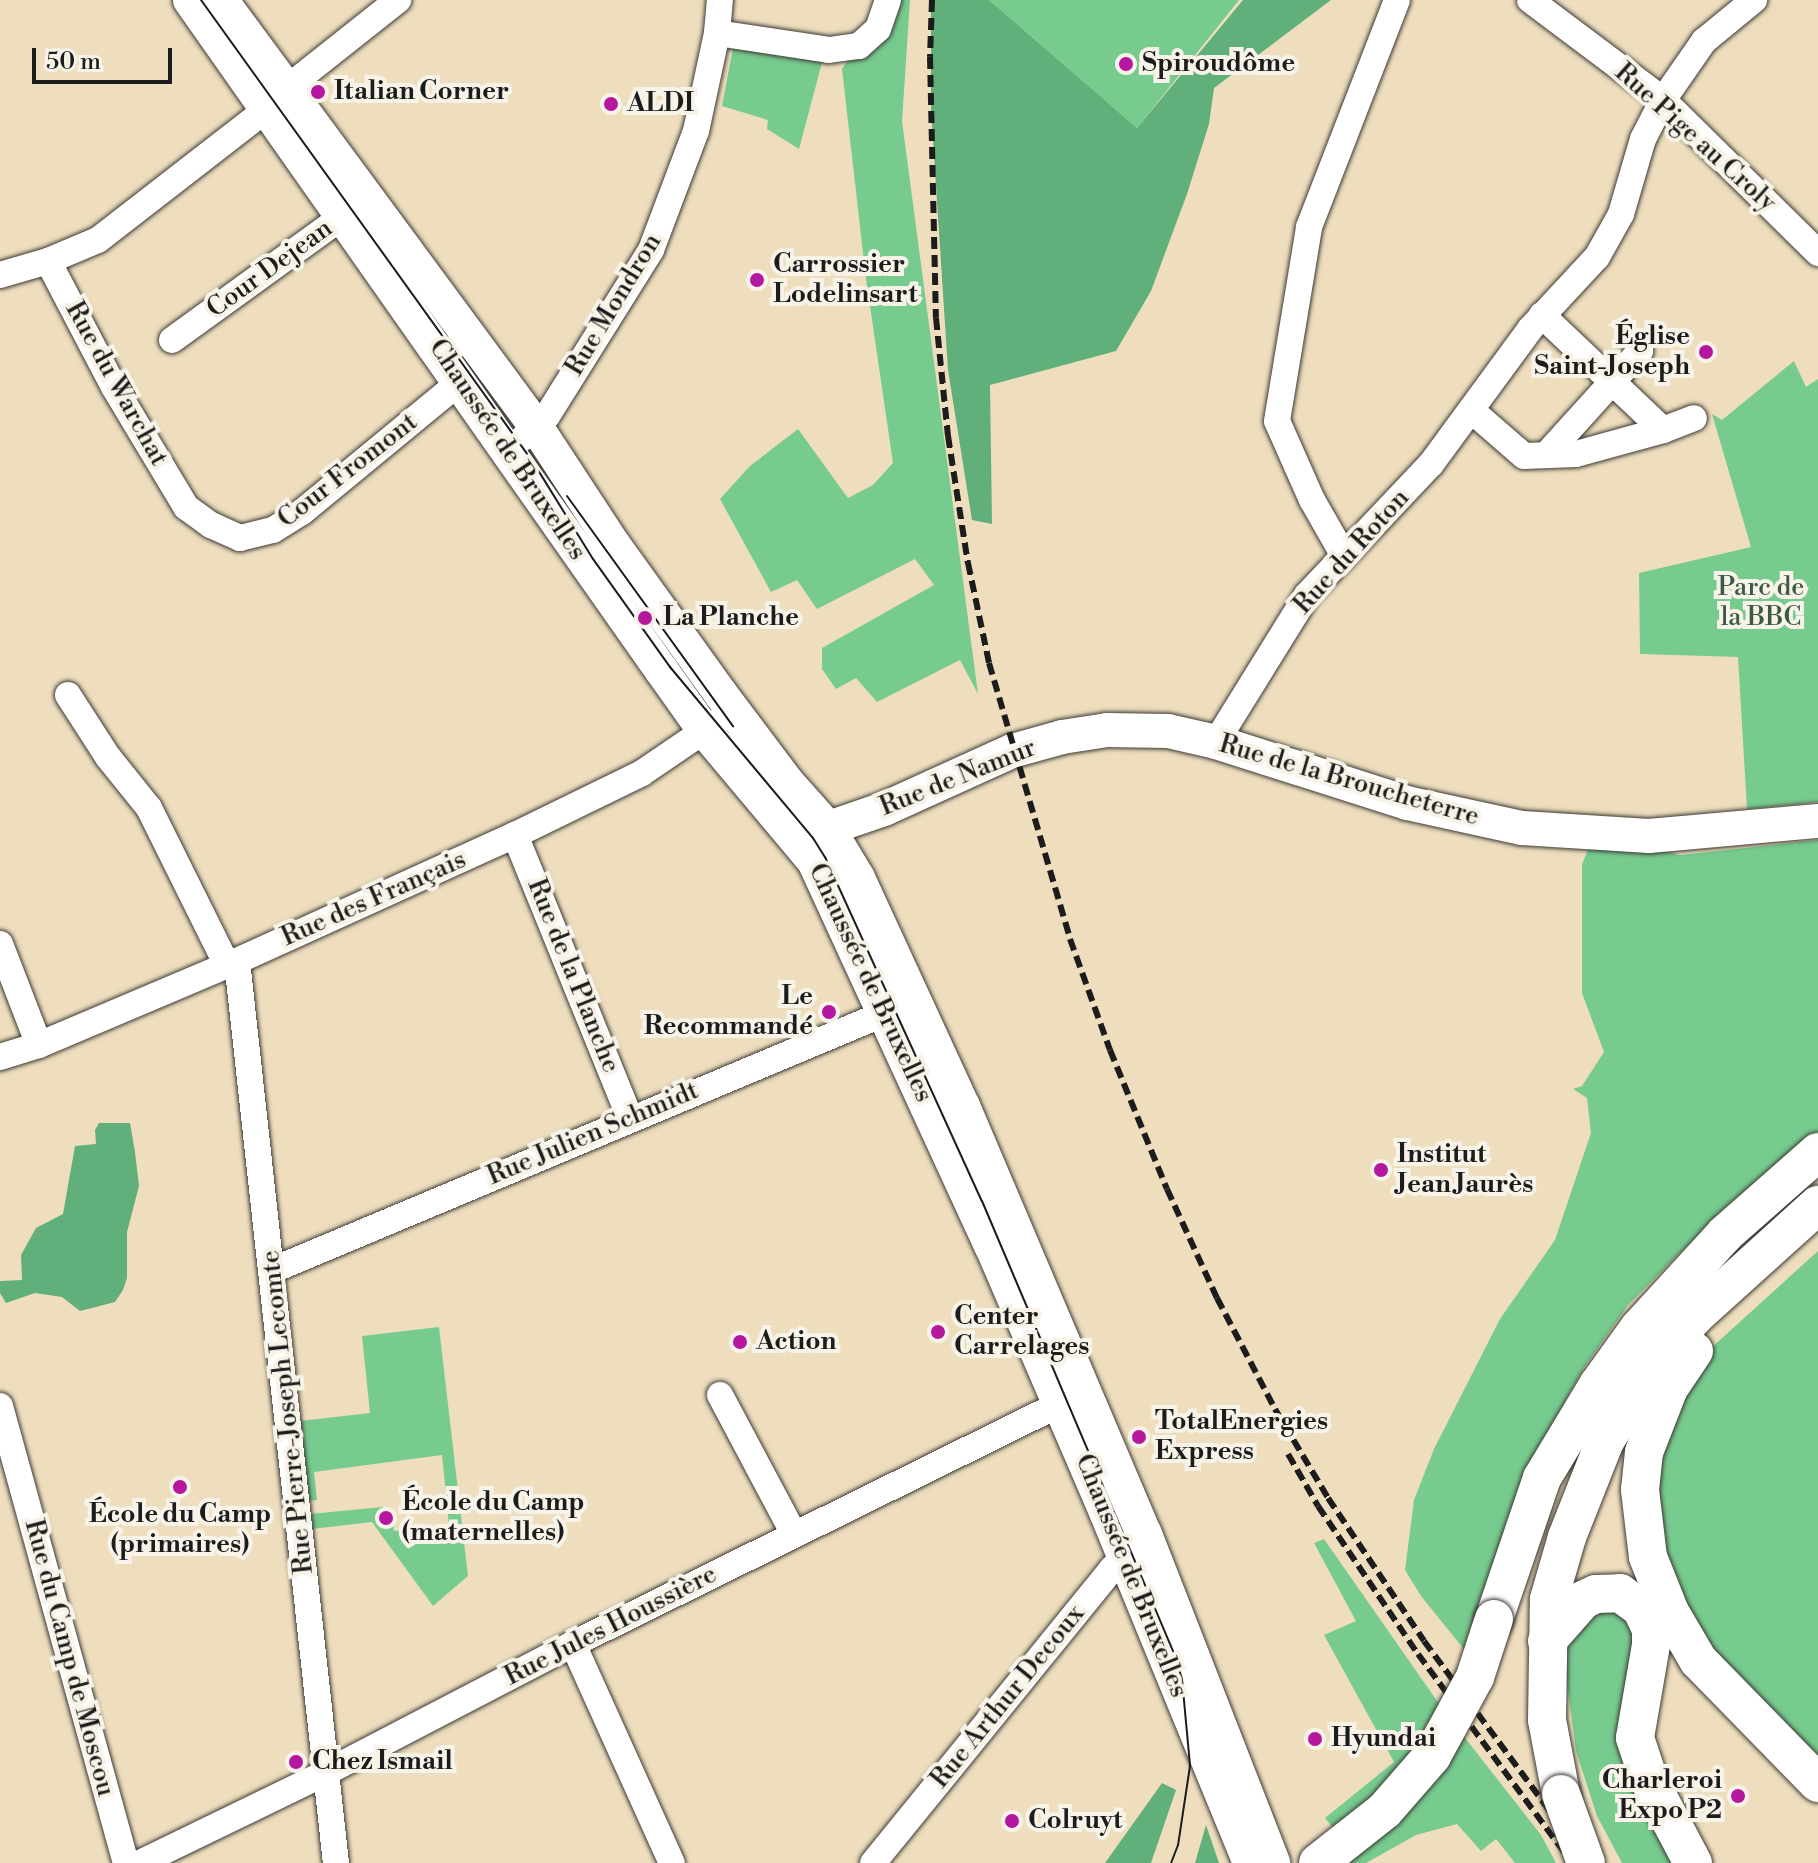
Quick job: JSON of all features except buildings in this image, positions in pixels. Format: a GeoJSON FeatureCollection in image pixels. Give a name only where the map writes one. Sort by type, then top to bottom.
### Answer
{"type":"FeatureCollection","features":[{"type":"Feature","properties":{"kind":"highway"},"geometry":{"type":"LineString","coordinates":[[1318,1863],[1385,1810],[1432,1756],[1475,1677],[1542,1478],[1598,1385],[1639,1328],[1725,1234],[1818,1152]]}},
{"type":"Feature","properties":{"kind":"highway"},"geometry":{"type":"LineString","coordinates":[[1691,1274],[1818,1179]]}},
{"type":"Feature","properties":{"kind":"highway"},"geometry":{"type":"LineString","coordinates":[[1554,1583],[1605,1441],[1659,1357],[1695,1316],[1818,1205]]}},
{"type":"Feature","properties":{"kind":"highway"},"geometry":{"type":"LineString","coordinates":[[1818,1229],[1747,1293],[1702,1340],[1669,1388],[1644,1452],[1640,1490],[1648,1557],[1683,1639],[1745,1711],[1818,1783]]}},
{"type":"Feature","properties":{"kind":"highway"},"geometry":{"type":"LineString","coordinates":[[1567,1438],[1548,1529],[1554,1583],[1547,1650],[1547,1720],[1561,1794],[1586,1863]]}},
{"type":"Feature","properties":{"kind":"highway"},"geometry":{"type":"LineString","coordinates":[[1547,1650],[1561,1621],[1583,1600],[1596,1594],[1620,1593],[1641,1608],[1651,1629],[1651,1645],[1635,1738],[1649,1780],[1693,1863]]}},
{"type":"Feature","properties":{"kind":"main road","name":"Chaussée de Bruxelles"},"geometry":{"type":"LineString","coordinates":[[190,0],[230,14],[277,100],[356,207],[537,428],[613,544],[787,782],[816,837],[814,861],[900,1007]]}},
{"type":"Feature","properties":{"kind":"main road","name":"Chaussée de Bruxelles"},"geometry":{"type":"LineString","coordinates":[[356,207],[461,381],[704,730],[858,878],[900,1007],[1273,1863]]}},
{"type":"Feature","properties":{"kind":"main road","name":"Rue de Namur"},"geometry":{"type":"LineString","coordinates":[[816,837],[992,759],[1062,737],[1107,730],[1168,731]]}},
{"type":"Feature","properties":{"kind":"main road","name":"Rue de la Broucheterre"},"geometry":{"type":"LineString","coordinates":[[1168,731],[1216,742],[1407,803],[1522,828],[1649,836],[1818,821]]}},
{"type":"Feature","properties":{"kind":"main road","name":"Chaussée de Bruxelles"},"geometry":{"type":"LineString","coordinates":[[858,878],[875,821],[884,809]]}},
{"type":"Feature","properties":{"kind":"main road","name":"Chaussée de Bruxelles"},"geometry":{"type":"LineString","coordinates":[[1135,1545],[1250,1863]]}},
{"type":"Feature","properties":{"kind":"street"},"geometry":{"type":"LineString","coordinates":[[0,275],[48,261],[98,240],[277,100],[398,0]]}},
{"type":"Feature","properties":{"kind":"street","name":"Rue Mondron"},"geometry":{"type":"LineString","coordinates":[[507,448],[537,428],[651,250],[696,131],[717,33],[720,0]]}},
{"type":"Feature","properties":{"kind":"street"},"geometry":{"type":"LineString","coordinates":[[717,33],[829,50],[859,46],[878,29],[888,0]]}},
{"type":"Feature","properties":{"kind":"street"},"geometry":{"type":"LineString","coordinates":[[1344,556],[1312,500],[1277,421],[1309,227],[1397,0]]}},
{"type":"Feature","properties":{"kind":"street","name":"Rue Pige au Croly"},"geometry":{"type":"LineString","coordinates":[[1530,0],[1663,100],[1818,253]]}},
{"type":"Feature","properties":{"kind":"street","name":"Rue du Roton"},"geometry":{"type":"LineString","coordinates":[[1216,742],[1307,595],[1431,464],[1542,315],[1597,257],[1612,234],[1643,139],[1663,100],[1704,41],[1754,0]]}},
{"type":"Feature","properties":{"kind":"street","name":"Cour Dejean"},"geometry":{"type":"LineString","coordinates":[[172,340],[356,207]]}},
{"type":"Feature","properties":{"kind":"street","name":"Rue du Warchat"},"geometry":{"type":"LineString","coordinates":[[48,261],[114,387],[186,507]]}},
{"type":"Feature","properties":{"kind":"street"},"geometry":{"type":"LineString","coordinates":[[1542,315],[1663,430]]}},
{"type":"Feature","properties":{"kind":"street"},"geometry":{"type":"LineString","coordinates":[[1547,454],[1640,351]]}},
{"type":"Feature","properties":{"kind":"street","name":"Cour Fromont"},"geometry":{"type":"LineString","coordinates":[[186,507],[211,525],[240,538],[273,530],[302,512],[461,381]]}},
{"type":"Feature","properties":{"kind":"street"},"geometry":{"type":"LineString","coordinates":[[1471,410],[1524,456],[1576,454],[1663,430],[1694,418]]}},
{"type":"Feature","properties":{"kind":"street","name":"Rue Pierre-Joseph Lecomte"},"geometry":{"type":"LineString","coordinates":[[68,695],[108,757],[149,808],[232,963],[273,1270],[336,1863]]}},
{"type":"Feature","properties":{"kind":"street","name":"Rue des Français"},"geometry":{"type":"LineString","coordinates":[[0,1057],[39,1045],[232,963],[515,835],[642,773],[734,712]]}},
{"type":"Feature","properties":{"kind":"street","name":"Rue de la Planche"},"geometry":{"type":"LineString","coordinates":[[515,835],[630,1118]]}},
{"type":"Feature","properties":{"kind":"street"},"geometry":{"type":"LineString","coordinates":[[0,944],[39,1045]]}},
{"type":"Feature","properties":{"kind":"street","name":"Rue Julien Schmidt"},"geometry":{"type":"LineString","coordinates":[[273,1270],[900,1007]]}},
{"type":"Feature","properties":{"kind":"street"},"geometry":{"type":"LineString","coordinates":[[720,1395],[794,1534]]}},
{"type":"Feature","properties":{"kind":"street","name":"Rue Jules Houssière"},"geometry":{"type":"LineString","coordinates":[[140,1863],[325,1773],[573,1644],[1072,1399]]}},
{"type":"Feature","properties":{"kind":"street","name":"Rue du Camp de Moscou"},"geometry":{"type":"LineString","coordinates":[[0,1406],[126,1863]]}},
{"type":"Feature","properties":{"kind":"street","name":"Rue Arthur Decoux"},"geometry":{"type":"LineString","coordinates":[[873,1863],[1135,1545]]}},
{"type":"Feature","properties":{"kind":"street"},"geometry":{"type":"LineString","coordinates":[[573,1644],[672,1863]]}},
{"type":"Feature","properties":{"kind":"green space"},"geometry":{"type":"Polygon","coordinates":[[[888,0],[910,0],[902,121],[978,694],[960,660],[877,702],[856,678],[836,689],[822,669],[822,648],[934,585],[915,559],[817,609],[797,580],[771,592],[720,499],[750,466],[798,429],[848,498],[873,485],[893,463],[866,279],[842,69],[888,0]]]}},
{"type":"Feature","properties":{"kind":"green space"},"geometry":{"type":"Polygon","coordinates":[[[931,0],[989,0],[1137,128],[1243,0],[1331,0],[1214,88],[1209,124],[1151,291],[1116,351],[990,385],[992,524],[972,520],[948,370],[931,109],[931,0]]]}},
{"type":"Feature","properties":{"kind":"green space","name":"Spiroudôme"},"geometry":{"type":"Polygon","coordinates":[[[989,0],[1239,0],[1137,128],[989,0]]]}},
{"type":"Feature","properties":{"kind":"green space"},"geometry":{"type":"Polygon","coordinates":[[[734,43],[823,59],[799,149],[767,129],[768,120],[722,106],[734,43]]]}},
{"type":"Feature","properties":{"kind":"green space","name":"Parc de la BBC"},"geometry":{"type":"Polygon","coordinates":[[[1794,361],[1806,387],[1818,379],[1818,802],[1747,809],[1738,657],[1640,654],[1639,573],[1751,547],[1712,414],[1722,420],[1794,361]]]}},
{"type":"Feature","properties":{"kind":"green space"},"geometry":{"type":"Polygon","coordinates":[[[1595,833],[1680,855],[1818,840],[1818,1132],[1713,1220],[1628,1305],[1583,1369],[1533,1460],[1467,1653],[1421,1596],[1405,1570],[1414,1500],[1434,1449],[1500,1319],[1555,1240],[1591,1133],[1587,1098],[1573,1089],[1582,1086],[1604,1052],[1582,993],[1582,864],[1595,833]]]}},
{"type":"Feature","properties":{"kind":"green space"},"geometry":{"type":"Polygon","coordinates":[[[99,1123],[130,1123],[135,1152],[139,1186],[127,1232],[127,1278],[123,1290],[115,1302],[80,1311],[62,1297],[35,1293],[6,1303],[0,1293],[0,1281],[22,1280],[21,1255],[36,1228],[63,1214],[75,1146],[96,1144],[95,1130],[99,1123]]]}},
{"type":"Feature","properties":{"kind":"green space"},"geometry":{"type":"Polygon","coordinates":[[[1818,1251],[1818,1761],[1688,1622],[1660,1553],[1653,1488],[1668,1411],[1710,1349],[1818,1251]]]}},
{"type":"Feature","properties":{"kind":"green space"},"geometry":{"type":"Polygon","coordinates":[[[439,1327],[468,1576],[433,1606],[372,1522],[312,1529],[310,1514],[383,1507],[391,1514],[394,1531],[449,1525],[442,1455],[314,1472],[317,1500],[309,1501],[300,1421],[370,1413],[362,1336],[439,1327]]]}},
{"type":"Feature","properties":{"kind":"green space"},"geometry":{"type":"Polygon","coordinates":[[[1324,1539],[1442,1708],[1403,1766],[1374,1798],[1334,1829],[1325,1818],[1394,1762],[1324,1635],[1356,1621],[1314,1543],[1324,1539]]]}},
{"type":"Feature","properties":{"kind":"green space"},"geometry":{"type":"Polygon","coordinates":[[[1602,1602],[1638,1625],[1625,1732],[1682,1863],[1622,1863],[1597,1816],[1576,1751],[1566,1675],[1566,1647],[1602,1602]]]}},
{"type":"Feature","properties":{"kind":"green space"},"geometry":{"type":"Polygon","coordinates":[[[1462,1734],[1541,1835],[1556,1863],[1515,1863],[1496,1839],[1481,1851],[1457,1824],[1416,1835],[1366,1863],[1344,1863],[1462,1734]]]}},
{"type":"Feature","properties":{"kind":"green space"},"geometry":{"type":"Polygon","coordinates":[[[1162,1783],[1176,1790],[1151,1863],[1105,1863],[1162,1783]]]}},
{"type":"Feature","properties":{"kind":"green space"},"geometry":{"type":"Polygon","coordinates":[[[1206,1825],[1219,1863],[1195,1863],[1206,1825]]]}},
{"type":"Feature","properties":{"kind":"tram line"},"geometry":{"type":"LineString","coordinates":[[201,0],[533,462],[593,559],[670,667],[813,838],[825,857],[982,1201],[1175,1655],[1182,1679],[1190,1766],[1178,1845],[1171,1863]]}},
{"type":"Feature","properties":{"kind":"tram line"},"geometry":{"type":"LineString","coordinates":[[567,496],[733,726]]}},
{"type":"Feature","properties":{"kind":"railway"},"geometry":{"type":"LineString","coordinates":[[932,0],[930,57],[936,318],[948,436],[968,563],[989,663],[1070,939],[1110,1050],[1167,1189],[1217,1298],[1275,1409],[1328,1498],[1424,1641],[1588,1863]]}},
{"type":"Feature","properties":{"kind":"railway"},"geometry":{"type":"LineString","coordinates":[[1288,1454],[1318,1506],[1418,1654],[1572,1863]]}},
{"type":"Feature","properties":{"kind":"place","name":"Spiroudôme"},"geometry":{"type":"Point","coordinates":[1126,64]}},
{"type":"Feature","properties":{"kind":"place","name":"Italian Corner"},"geometry":{"type":"Point","coordinates":[318,92]}},
{"type":"Feature","properties":{"kind":"place","name":"ALDI"},"geometry":{"type":"Point","coordinates":[611,104]}},
{"type":"Feature","properties":{"kind":"place","name":"Carrossier Lodelinsart"},"geometry":{"type":"Point","coordinates":[757,280]}},
{"type":"Feature","properties":{"kind":"place","name":"Église Saint-Joseph"},"geometry":{"type":"Point","coordinates":[1706,352]}},
{"type":"Feature","properties":{"kind":"place","name":"La Planche"},"geometry":{"type":"Point","coordinates":[645,618]}},
{"type":"Feature","properties":{"kind":"place","name":"Le Recommandé"},"geometry":{"type":"Point","coordinates":[829,1012]}},
{"type":"Feature","properties":{"kind":"place","name":"Institut Jean Jaurès"},"geometry":{"type":"Point","coordinates":[1381,1170]}},
{"type":"Feature","properties":{"kind":"place","name":"Center Carrelages"},"geometry":{"type":"Point","coordinates":[938,1332]}},
{"type":"Feature","properties":{"kind":"place","name":"Action"},"geometry":{"type":"Point","coordinates":[740,1342]}},
{"type":"Feature","properties":{"kind":"place","name":"TotalEnergies Express"},"geometry":{"type":"Point","coordinates":[1139,1437]}},
{"type":"Feature","properties":{"kind":"place","name":"École du Camp (primaires)"},"geometry":{"type":"Point","coordinates":[180,1487]}},
{"type":"Feature","properties":{"kind":"place","name":"École du Camp (maternelles)"},"geometry":{"type":"Point","coordinates":[386,1518]}},
{"type":"Feature","properties":{"kind":"place","name":"Hyundai"},"geometry":{"type":"Point","coordinates":[1315,1739]}},
{"type":"Feature","properties":{"kind":"place","name":"Chez Ismail"},"geometry":{"type":"Point","coordinates":[296,1762]}},
{"type":"Feature","properties":{"kind":"place","name":"Charleroi Expo P2"},"geometry":{"type":"Point","coordinates":[1738,1796]}},
{"type":"Feature","properties":{"kind":"place","name":"Colruyt"},"geometry":{"type":"Point","coordinates":[1012,1821]}}]}
